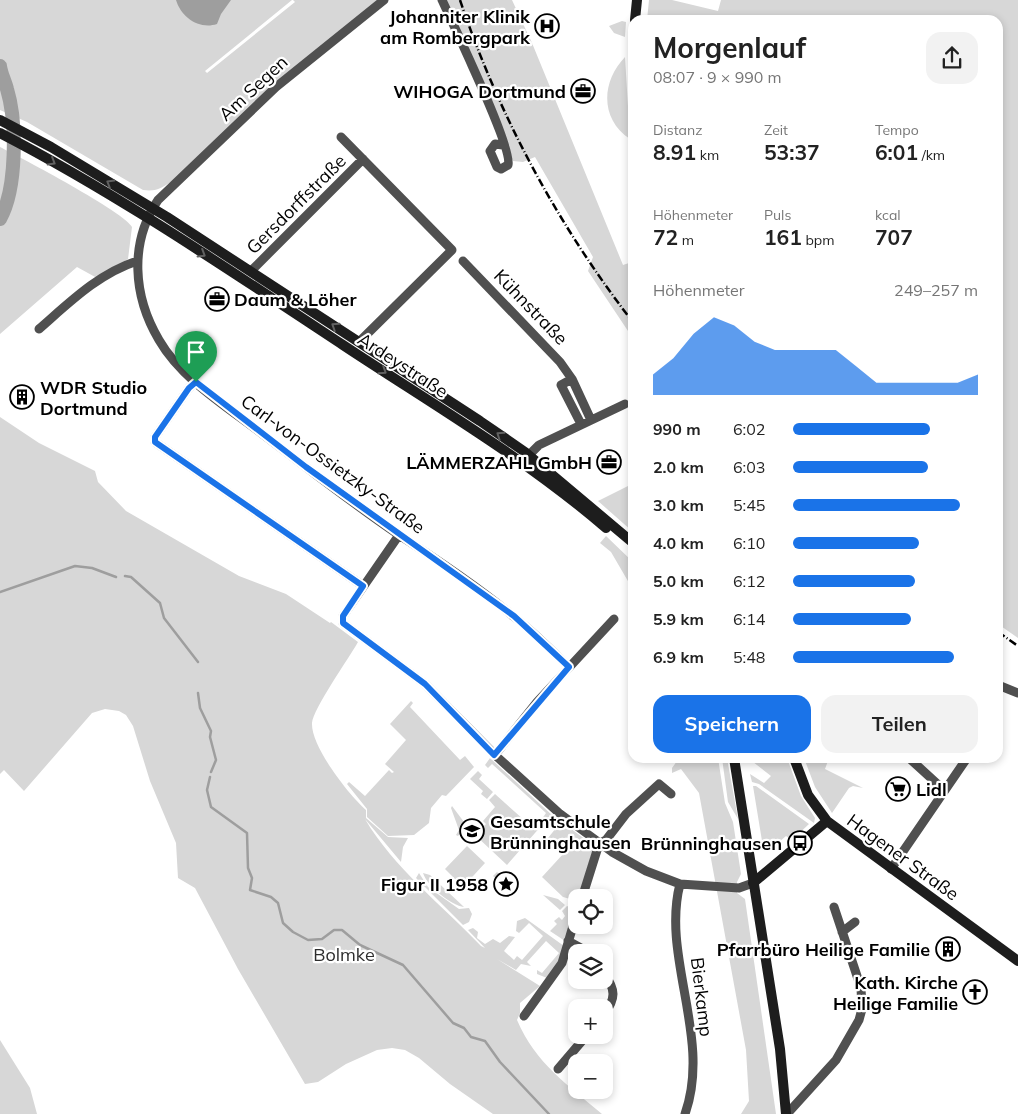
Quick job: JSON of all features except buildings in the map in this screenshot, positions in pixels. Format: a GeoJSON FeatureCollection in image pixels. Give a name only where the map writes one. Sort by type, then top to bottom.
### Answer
{"type":"FeatureCollection","features":[{"type":"Feature","properties":{"kind":"main road"},"geometry":{"type":"LineString","coordinates":[[636,15],[637,0]]}},
{"type":"Feature","properties":{"kind":"main road","name":"Ardeystraße"},"geometry":{"type":"LineString","coordinates":[[0,120],[152,208],[359,342],[525,458],[628,539]]}},
{"type":"Feature","properties":{"kind":"main road","name":"Ardeystraße"},"geometry":{"type":"LineString","coordinates":[[0,133],[26,146],[146,219],[525,458],[628,547]]}},
{"type":"Feature","properties":{"kind":"main road"},"geometry":{"type":"LineString","coordinates":[[735,763],[780,1049],[786,1114]]}},
{"type":"Feature","properties":{"kind":"main road","name":"Hagener Straße"},"geometry":{"type":"LineString","coordinates":[[796,763],[808,795],[827,821],[1018,961]]}},
{"type":"Feature","properties":{"kind":"main road"},"geometry":{"type":"LineString","coordinates":[[754,883],[827,821]]}},
{"type":"Feature","properties":{"kind":"street","name":"Am Segen"},"geometry":{"type":"LineString","coordinates":[[152,208],[166,191],[276,88],[384,0]]}},
{"type":"Feature","properties":{"kind":"street"},"geometry":{"type":"LineString","coordinates":[[442,0],[499,130],[503,145]]}},
{"type":"Feature","properties":{"kind":"street","name":"Gersdorffstraße"},"geometry":{"type":"LineString","coordinates":[[341,136],[452,250],[359,342]]}},
{"type":"Feature","properties":{"kind":"street","name":"Gersdorffstraße"},"geometry":{"type":"LineString","coordinates":[[251,271],[363,159]]}},
{"type":"Feature","properties":{"kind":"street"},"geometry":{"type":"LineString","coordinates":[[146,219],[152,208]]}},
{"type":"Feature","properties":{"kind":"street","name":"Carl-von-Ossietzky-Straße"},"geometry":{"type":"LineString","coordinates":[[146,219],[137,261],[140,291],[149,320],[159,340],[174,360],[196,382],[306,467],[514,616],[569,667]]}},
{"type":"Feature","properties":{"kind":"street"},"geometry":{"type":"LineString","coordinates":[[40,329],[100,276],[117,267],[137,261]]}},
{"type":"Feature","properties":{"kind":"street","name":"Kühnstraße"},"geometry":{"type":"LineString","coordinates":[[463,261],[544,343],[572,379],[591,420]]}},
{"type":"Feature","properties":{"kind":"street"},"geometry":{"type":"LineString","coordinates":[[572,379],[561,385],[581,424]]}},
{"type":"Feature","properties":{"kind":"street"},"geometry":{"type":"LineString","coordinates":[[196,382],[160,429],[155,437],[155,442],[363,586]]}},
{"type":"Feature","properties":{"kind":"street"},"geometry":{"type":"LineString","coordinates":[[525,458],[539,445],[625,404]]}},
{"type":"Feature","properties":{"kind":"street"},"geometry":{"type":"LineString","coordinates":[[399,535],[343,616],[343,623],[425,684],[494,755],[559,813],[598,844],[646,871],[680,884],[739,888],[754,883]]}},
{"type":"Feature","properties":{"kind":"street"},"geometry":{"type":"LineString","coordinates":[[494,755],[569,667],[614,619]]}},
{"type":"Feature","properties":{"kind":"street"},"geometry":{"type":"LineString","coordinates":[[1003,687],[1018,693]]}},
{"type":"Feature","properties":{"kind":"street"},"geometry":{"type":"LineString","coordinates":[[914,763],[944,790]]}},
{"type":"Feature","properties":{"kind":"street"},"geometry":{"type":"LineString","coordinates":[[891,869],[963,763]]}},
{"type":"Feature","properties":{"kind":"street"},"geometry":{"type":"LineString","coordinates":[[585,889],[598,844],[606,840],[626,814],[659,784],[671,794]]}},
{"type":"Feature","properties":{"kind":"street","name":"Bierkamp"},"geometry":{"type":"LineString","coordinates":[[680,884],[675,917],[694,1059],[693,1083],[685,1114]]}},
{"type":"Feature","properties":{"kind":"street"},"geometry":{"type":"LineString","coordinates":[[786,1114],[830,1068],[859,1020],[863,998],[834,907]]}},
{"type":"Feature","properties":{"kind":"street"},"geometry":{"type":"LineString","coordinates":[[842,932],[855,922]]}},
{"type":"Feature","properties":{"kind":"street"},"geometry":{"type":"LineString","coordinates":[[524,1016],[562,963],[570,934]]}},
{"type":"Feature","properties":{"kind":"street"},"geometry":{"type":"LineString","coordinates":[[568,942],[572,944]]}},
{"type":"Feature","properties":{"kind":"street"},"geometry":{"type":"LineString","coordinates":[[613,987],[615,990],[613,1000]]}},
{"type":"Feature","properties":{"kind":"street"},"geometry":{"type":"LineString","coordinates":[[558,1069],[579,1044]]}},
{"type":"Feature","properties":{"kind":"green space"},"geometry":{"type":"Polygon","coordinates":[[[0,0],[292,0],[205,71],[207,73],[295,2],[293,0],[379,0],[174,180],[160,188],[143,190],[27,122],[0,110],[0,0]]]}},
{"type":"Feature","properties":{"kind":"green space"},"geometry":{"type":"Polygon","coordinates":[[[446,0],[512,0],[532,43],[623,265],[628,263],[628,331],[588,271],[593,257],[535,157],[523,162],[513,161],[468,68],[446,0]]]}},
{"type":"Feature","properties":{"kind":"green space"},"geometry":{"type":"Polygon","coordinates":[[[649,0],[672,0],[718,11],[721,0],[1018,0],[1018,638],[1003,628],[1003,15],[648,15],[649,0]]]}},
{"type":"Feature","properties":{"kind":"green space"},"geometry":{"type":"Polygon","coordinates":[[[622,21],[626,22],[625,37],[614,33],[609,26],[622,21]]]}},
{"type":"Feature","properties":{"kind":"green space"},"geometry":{"type":"Polygon","coordinates":[[[625,57],[628,137],[620,131],[613,121],[607,100],[611,78],[625,57]]]}},
{"type":"Feature","properties":{"kind":"green space"},"geometry":{"type":"Polygon","coordinates":[[[0,147],[93,198],[112,210],[132,227],[128,259],[97,278],[77,267],[0,334],[0,147]]]}},
{"type":"Feature","properties":{"kind":"green space","name":"Bolmke"},"geometry":{"type":"Polygon","coordinates":[[[0,417],[39,443],[95,471],[98,482],[126,511],[239,576],[286,594],[331,622],[358,642],[314,716],[312,723],[313,733],[324,757],[341,782],[366,810],[366,818],[388,837],[408,838],[403,847],[401,862],[365,819],[376,837],[404,870],[481,946],[485,948],[468,930],[473,928],[478,932],[477,938],[485,944],[493,939],[500,943],[509,936],[515,937],[504,951],[514,960],[517,956],[522,960],[543,936],[529,923],[519,933],[516,931],[517,921],[525,918],[564,946],[559,963],[547,978],[537,974],[537,970],[542,973],[559,953],[546,941],[527,962],[531,966],[521,964],[516,970],[497,959],[540,986],[520,1003],[520,1013],[517,1020],[533,1049],[568,1086],[568,1099],[584,1099],[602,1114],[493,1114],[450,1084],[419,1058],[405,1050],[392,1048],[377,1050],[346,1064],[318,1082],[305,1084],[238,969],[195,888],[178,878],[176,843],[150,781],[133,726],[126,715],[119,711],[105,709],[92,713],[24,791],[4,770],[0,774],[0,417]]]}},
{"type":"Feature","properties":{"kind":"green space"},"geometry":{"type":"Polygon","coordinates":[[[628,486],[628,527],[598,501],[628,486]]]}},
{"type":"Feature","properties":{"kind":"green space"},"geometry":{"type":"Polygon","coordinates":[[[606,536],[628,557],[628,581],[611,552],[600,543],[606,536]]]}},
{"type":"Feature","properties":{"kind":"green space"},"geometry":{"type":"Polygon","coordinates":[[[411,701],[413,703],[410,707],[460,760],[465,756],[474,767],[446,796],[442,795],[431,808],[429,823],[414,835],[388,836],[367,817],[367,809],[347,784],[349,782],[365,796],[389,770],[392,773],[394,772],[385,764],[406,740],[390,724],[411,701]]]}},
{"type":"Feature","properties":{"kind":"green space"},"geometry":{"type":"Polygon","coordinates":[[[490,758],[553,816],[546,822],[542,819],[546,813],[492,764],[488,768],[485,765],[490,758]]]}},
{"type":"Feature","properties":{"kind":"green space"},"geometry":{"type":"Polygon","coordinates":[[[676,763],[719,763],[725,803],[733,822],[741,874],[737,882],[737,893],[745,899],[776,1114],[741,1114],[749,1101],[746,1050],[699,793],[681,769],[672,773],[672,768],[676,763]]]}},
{"type":"Feature","properties":{"kind":"green space"},"geometry":{"type":"Polygon","coordinates":[[[723,763],[728,763],[738,819],[728,802],[723,763]]]}},
{"type":"Feature","properties":{"kind":"green space"},"geometry":{"type":"Polygon","coordinates":[[[754,763],[789,763],[801,796],[815,818],[814,823],[759,784],[752,782],[750,774],[764,783],[771,776],[754,763]]]}},
{"type":"Feature","properties":{"kind":"green space"},"geometry":{"type":"Polygon","coordinates":[[[806,763],[827,763],[825,769],[863,788],[853,786],[849,788],[832,813],[815,787],[806,763]]]}},
{"type":"Feature","properties":{"kind":"green space"},"geometry":{"type":"Polygon","coordinates":[[[478,771],[482,775],[479,779],[493,792],[487,799],[481,794],[483,791],[470,779],[478,771]]]}},
{"type":"Feature","properties":{"kind":"green space"},"geometry":{"type":"Polygon","coordinates":[[[753,786],[756,786],[809,824],[792,840],[786,836],[779,842],[782,849],[772,851],[762,841],[753,786]]]}},
{"type":"Feature","properties":{"kind":"green space"},"geometry":{"type":"Polygon","coordinates":[[[495,794],[533,828],[539,822],[542,825],[507,865],[475,835],[486,824],[483,821],[495,807],[489,800],[495,794]]]}},
{"type":"Feature","properties":{"kind":"green space"},"geometry":{"type":"Polygon","coordinates":[[[452,806],[467,826],[458,836],[456,835],[459,830],[451,808],[452,806]]]}},
{"type":"Feature","properties":{"kind":"green space"},"geometry":{"type":"Polygon","coordinates":[[[556,828],[570,828],[594,846],[581,889],[568,889],[568,898],[563,897],[542,877],[564,853],[548,838],[556,828]]]}},
{"type":"Feature","properties":{"kind":"green space"},"geometry":{"type":"Polygon","coordinates":[[[467,846],[485,863],[463,887],[445,869],[467,846]]]}},
{"type":"Feature","properties":{"kind":"green space"},"geometry":{"type":"Polygon","coordinates":[[[497,872],[510,884],[507,888],[493,876],[497,872]]]}},
{"type":"Feature","properties":{"kind":"green space"},"geometry":{"type":"Polygon","coordinates":[[[419,873],[428,887],[459,909],[469,908],[472,914],[469,922],[463,925],[416,878],[419,873]]]}},
{"type":"Feature","properties":{"kind":"green space"},"geometry":{"type":"Polygon","coordinates":[[[423,873],[430,875],[464,907],[453,903],[441,894],[429,884],[423,873]]]}},
{"type":"Feature","properties":{"kind":"green space"},"geometry":{"type":"Polygon","coordinates":[[[543,895],[558,899],[565,905],[560,910],[543,895]]]}},
{"type":"Feature","properties":{"kind":"green space"},"geometry":{"type":"Polygon","coordinates":[[[568,906],[568,932],[565,941],[550,931],[557,924],[554,921],[559,917],[562,920],[565,916],[562,911],[568,906]]]}},
{"type":"Feature","properties":{"kind":"green space"},"geometry":{"type":"Polygon","coordinates":[[[0,1040],[30,1088],[37,1114],[0,1114],[0,1040]]]}},
{"type":"Feature","properties":{"kind":"shaded area"},"geometry":{"type":"Polygon","coordinates":[[[176,0],[231,0],[221,14],[217,24],[204,25],[197,24],[186,17],[176,0]]]}},
{"type":"Feature","properties":{"kind":"waterway"},"geometry":{"type":"LineString","coordinates":[[0,66],[10,103],[14,137],[10,191],[0,219]]}},
{"type":"Feature","properties":{"kind":"waterway"},"geometry":{"type":"LineString","coordinates":[[0,592],[75,566],[92,568],[116,577]]}},
{"type":"Feature","properties":{"kind":"waterway"},"geometry":{"type":"LineString","coordinates":[[125,576],[131,577],[160,603],[164,618],[198,662]]}},
{"type":"Feature","properties":{"kind":"waterway"},"geometry":{"type":"LineString","coordinates":[[198,693],[200,708],[211,731],[210,737],[216,760],[211,772]]}},
{"type":"Feature","properties":{"kind":"waterway"},"geometry":{"type":"LineString","coordinates":[[210,777],[207,790],[211,807],[247,833],[248,868],[252,878],[250,890],[271,897],[278,903],[283,923],[293,932],[308,940],[322,939],[334,930],[342,930],[360,945],[403,965],[453,1023],[464,1028],[471,1037],[485,1041],[500,1062],[549,1114]]}},
{"type":"Feature","properties":{"kind":"railway"},"geometry":{"type":"LineString","coordinates":[[460,0],[493,86],[533,168],[579,247],[628,316]]}},
{"type":"Feature","properties":{"kind":"railway"},"geometry":{"type":"LineString","coordinates":[[1003,636],[1018,646]]}},
{"type":"Feature","properties":{"kind":"place","name":"Johanniter Klinik am Rombergpark"},"geometry":{"type":"Point","coordinates":[547,26]}},
{"type":"Feature","properties":{"kind":"place","name":"WIHOGA Dortmund"},"geometry":{"type":"Point","coordinates":[583,91]}},
{"type":"Feature","properties":{"kind":"place","name":"Daum & Löher"},"geometry":{"type":"Point","coordinates":[217,299]}},
{"type":"Feature","properties":{"kind":"place","name":"WDR Studio Dortmund"},"geometry":{"type":"Point","coordinates":[22,397]}},
{"type":"Feature","properties":{"kind":"place","name":"LÄMMERZAHL GmbH"},"geometry":{"type":"Point","coordinates":[609,462]}},
{"type":"Feature","properties":{"kind":"place","name":"Lidl"},"geometry":{"type":"Point","coordinates":[898,789]}},
{"type":"Feature","properties":{"kind":"place","name":"Gesamtschule Brünninghausen"},"geometry":{"type":"Point","coordinates":[472,831]}},
{"type":"Feature","properties":{"kind":"place","name":"Brünninghausen"},"geometry":{"type":"Point","coordinates":[800,843]}},
{"type":"Feature","properties":{"kind":"place","name":"Figur II 1958"},"geometry":{"type":"Point","coordinates":[506,884]}},
{"type":"Feature","properties":{"kind":"place","name":"Pfarrbüro Heilige Familie"},"geometry":{"type":"Point","coordinates":[948,949]}},
{"type":"Feature","properties":{"kind":"place","name":"Kath. Kirche Heilige Familie"},"geometry":{"type":"Point","coordinates":[975,992]}},
{"type":"Feature","properties":{"kind":"route"},"geometry":{"type":"LineString","coordinates":[[196,382],[306,467],[514,616],[569,667],[537,702],[494,755],[425,684],[343,623],[343,616],[363,586],[155,442],[155,437],[189,388],[196,382]]}}]}
